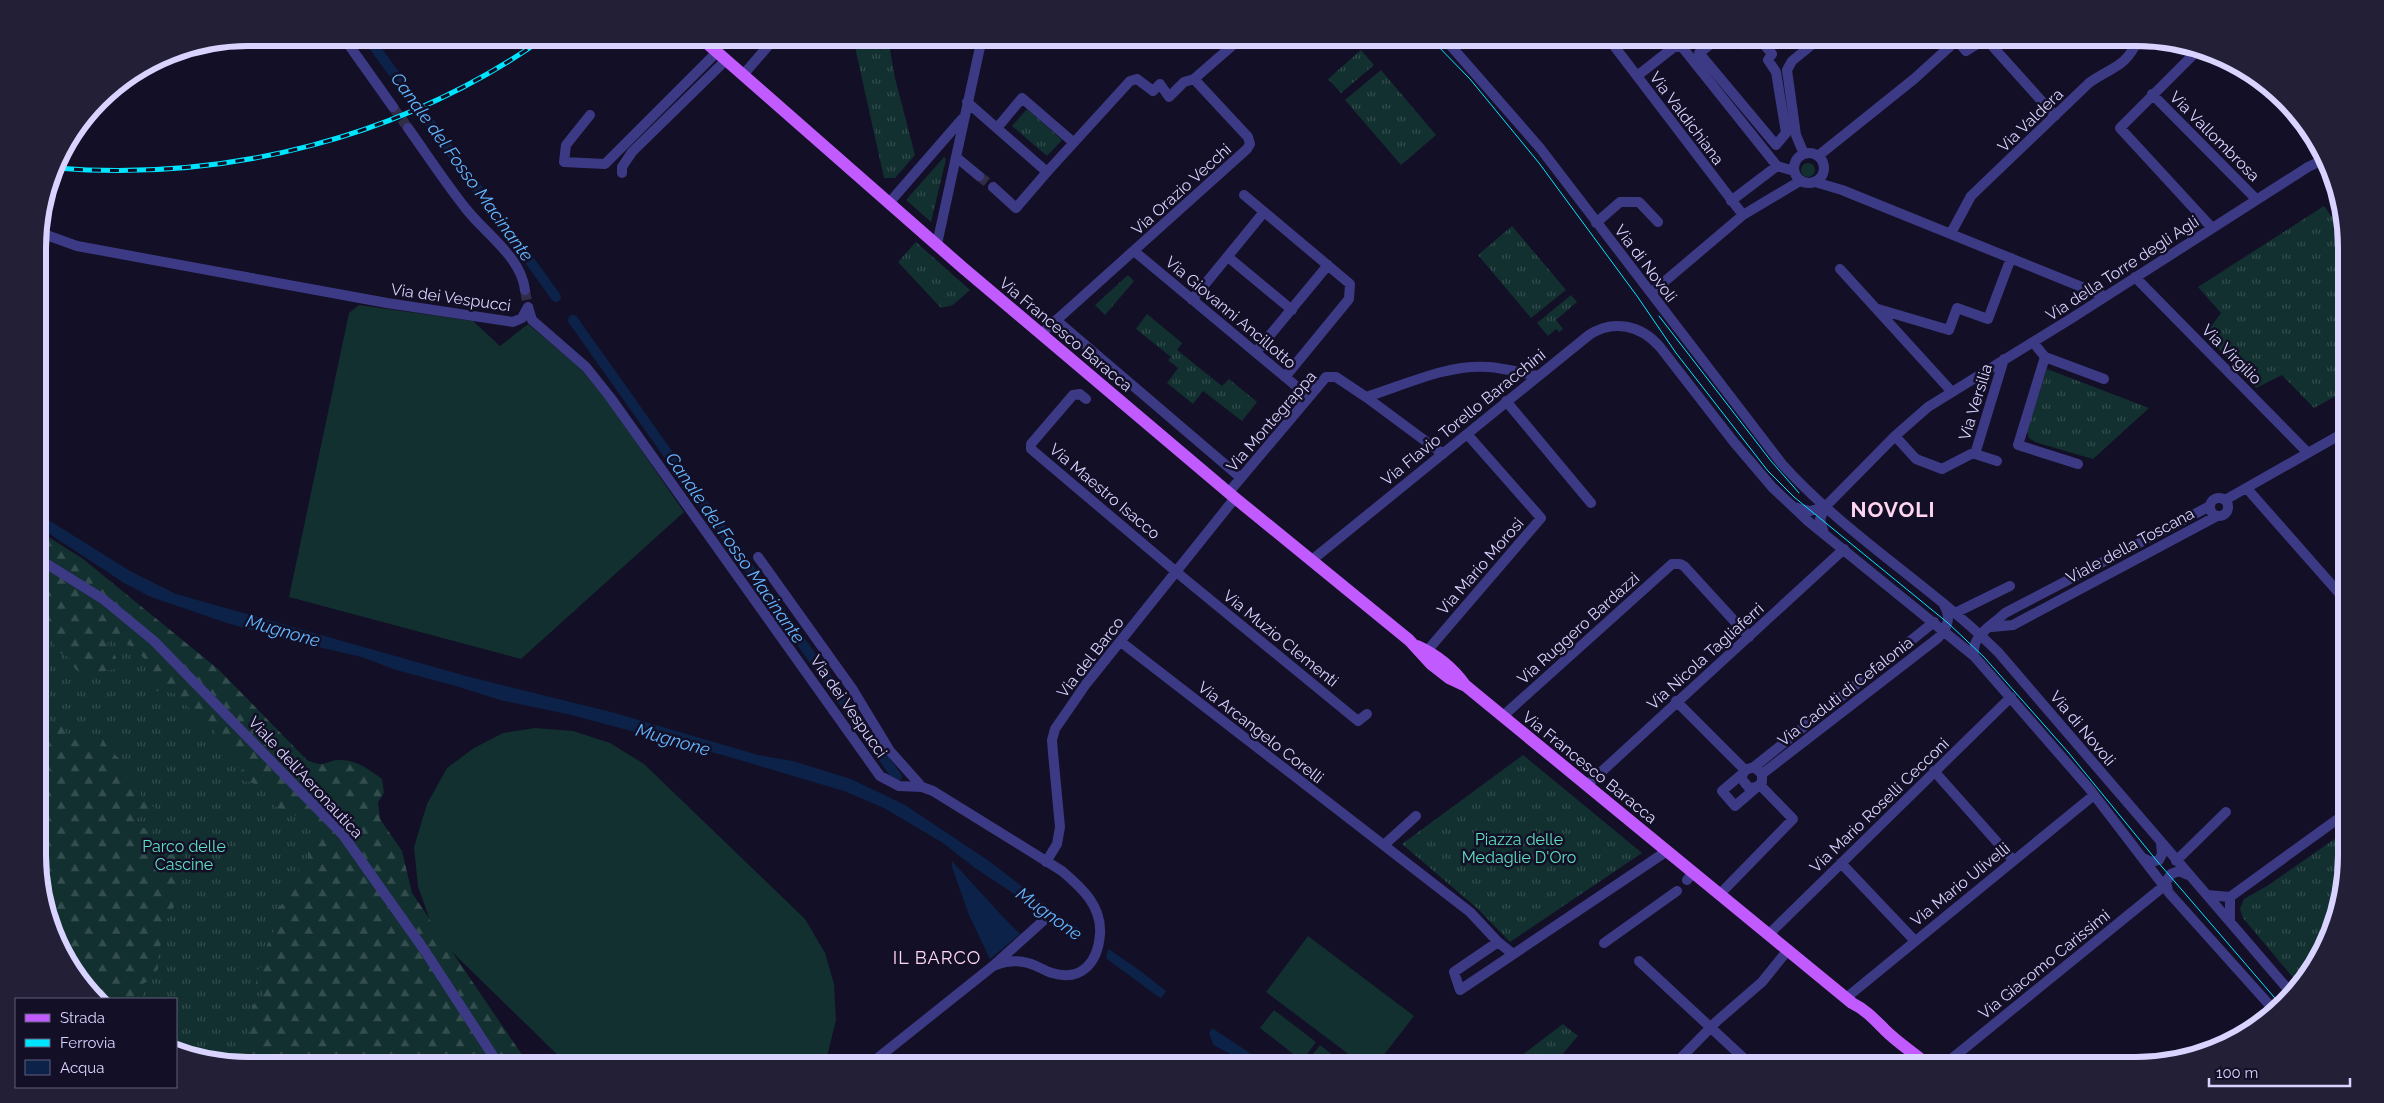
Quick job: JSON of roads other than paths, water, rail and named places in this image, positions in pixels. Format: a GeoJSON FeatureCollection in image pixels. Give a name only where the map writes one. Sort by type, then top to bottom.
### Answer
{"type":"FeatureCollection","features":[{"type":"Feature","properties":{"kind":"main road","name":"Via Francesco Baracca"},"geometry":{"type":"LineString","coordinates":[[710,46],[1041,334],[1232,495],[1422,649],[1431,664],[1449,678],[1466,686],[1667,851],[1690,877],[1719,894],[1787,951],[1877,1020],[1884,1029],[1918,1057]]}},
{"type":"Feature","properties":{"kind":"street"},"geometry":{"type":"LineString","coordinates":[[350,46],[393,107]]}},
{"type":"Feature","properties":{"kind":"street"},"geometry":{"type":"LineString","coordinates":[[743,74],[768,46]]}},
{"type":"Feature","properties":{"kind":"street"},"geometry":{"type":"LineString","coordinates":[[937,244],[956,157],[962,119],[980,46]]}},
{"type":"Feature","properties":{"kind":"street"},"geometry":{"type":"LineString","coordinates":[[993,187],[1016,208],[1073,142],[1130,81],[1137,79],[1153,91],[1160,84],[1169,97],[1184,82],[1194,79],[1232,46]]}},
{"type":"Feature","properties":{"kind":"street","name":"Via di Novoli"},"geometry":{"type":"LineString","coordinates":[[1451,46],[1540,148],[1782,464],[1824,507],[1980,634],[2025,683],[2287,989]]}},
{"type":"Feature","properties":{"kind":"street","name":"Via Valdichiana"},"geometry":{"type":"LineString","coordinates":[[1614,46],[1743,216]]}},
{"type":"Feature","properties":{"kind":"street"},"geometry":{"type":"LineString","coordinates":[[1708,46],[1699,53],[1776,144],[1786,133],[1776,72],[1768,60],[1772,54],[1766,46]]}},
{"type":"Feature","properties":{"kind":"street"},"geometry":{"type":"LineString","coordinates":[[1804,154],[1796,135],[1787,70],[1792,61],[1810,46]]}},
{"type":"Feature","properties":{"kind":"street"},"geometry":{"type":"LineString","coordinates":[[1818,156],[1914,79],[1948,46]]}},
{"type":"Feature","properties":{"kind":"street"},"geometry":{"type":"LineString","coordinates":[[1962,46],[1966,51],[1974,46]]}},
{"type":"Feature","properties":{"kind":"street"},"geometry":{"type":"LineString","coordinates":[[1994,46],[2055,116]]}},
{"type":"Feature","properties":{"kind":"street","name":"Via Valdera"},"geometry":{"type":"LineString","coordinates":[[1951,233],[1967,201],[2089,84],[2128,58],[2135,46]]}},
{"type":"Feature","properties":{"kind":"street"},"geometry":{"type":"LineString","coordinates":[[1637,76],[1674,47],[1682,47],[1689,53],[1777,166],[1794,171]]}},
{"type":"Feature","properties":{"kind":"street"},"geometry":{"type":"LineString","coordinates":[[2193,55],[2120,128],[2212,228]]}},
{"type":"Feature","properties":{"kind":"street"},"geometry":{"type":"LineString","coordinates":[[590,115],[566,145],[564,162],[606,164],[638,132],[722,56]]}},
{"type":"Feature","properties":{"kind":"street"},"geometry":{"type":"LineString","coordinates":[[622,173],[622,168],[642,143],[722,56]]}},
{"type":"Feature","properties":{"kind":"street","name":"Via Orazio Vecchi"},"geometry":{"type":"LineString","coordinates":[[1041,334],[1249,146],[1248,137],[1194,79]]}},
{"type":"Feature","properties":{"kind":"street","name":"Via Vallombrosa"},"geometry":{"type":"LineString","coordinates":[[2152,94],[2256,200]]}},
{"type":"Feature","properties":{"kind":"street"},"geometry":{"type":"LineString","coordinates":[[997,128],[1022,98],[1073,142]]}},
{"type":"Feature","properties":{"kind":"street"},"geometry":{"type":"LineString","coordinates":[[967,102],[1048,172]]}},
{"type":"Feature","properties":{"kind":"street"},"geometry":{"type":"LineString","coordinates":[[889,203],[962,119]]}},
{"type":"Feature","properties":{"kind":"street","name":"Via dei Vespucci"},"geometry":{"type":"LineString","coordinates":[[408,128],[464,206],[511,259],[523,279],[525,290]]}},
{"type":"Feature","properties":{"kind":"street"},"geometry":{"type":"LineString","coordinates":[[638,132],[642,143]]}},
{"type":"Feature","properties":{"kind":"street"},"geometry":{"type":"LineString","coordinates":[[1824,170],[1820,178],[1808,184],[1800,181],[1794,171],[1795,161],[1804,154],[1811,153],[1818,156],[1823,163],[1824,170],[1842,190]]}},
{"type":"Feature","properties":{"kind":"street"},"geometry":{"type":"LineString","coordinates":[[956,157],[980,176]]}},
{"type":"Feature","properties":{"kind":"street","name":"Via della Torre degli Agli"},"geometry":{"type":"LineString","coordinates":[[2308,167],[2317,158]]}},
{"type":"Feature","properties":{"kind":"street","name":"Via della Torre degli Agli"},"geometry":{"type":"LineString","coordinates":[[1824,507],[1918,414],[2318,162]]}},
{"type":"Feature","properties":{"kind":"street"},"geometry":{"type":"LineString","coordinates":[[1731,201],[1777,166]]}},
{"type":"Feature","properties":{"kind":"street"},"geometry":{"type":"LineString","coordinates":[[1651,293],[1743,216],[1800,181]]}},
{"type":"Feature","properties":{"kind":"street"},"geometry":{"type":"LineString","coordinates":[[1815,182],[1842,190],[2104,296]]}},
{"type":"Feature","properties":{"kind":"street"},"geometry":{"type":"LineString","coordinates":[[1244,195],[1350,284],[1349,299],[1285,376]]}},
{"type":"Feature","properties":{"kind":"street"},"geometry":{"type":"LineString","coordinates":[[1596,223],[1620,202],[1639,202],[1658,222]]}},
{"type":"Feature","properties":{"kind":"street"},"geometry":{"type":"LineString","coordinates":[[1192,300],[1264,212]]}},
{"type":"Feature","properties":{"kind":"street","name":"Via dei Vespucci"},"geometry":{"type":"LineString","coordinates":[[47,235],[77,246],[387,304],[513,322],[522,318],[528,308],[532,320],[586,367],[610,398],[880,776],[899,786],[922,787],[933,791],[1062,871],[1085,892],[1097,910],[1100,926],[1094,959],[1087,967],[1073,974],[1058,974],[1024,962],[1008,962],[994,966]]}},
{"type":"Feature","properties":{"kind":"street","name":"Via Giovanni Ancillotto"},"geometry":{"type":"LineString","coordinates":[[1134,251],[1308,396]]}},
{"type":"Feature","properties":{"kind":"street"},"geometry":{"type":"LineString","coordinates":[[1228,258],[1292,310]]}},
{"type":"Feature","properties":{"kind":"street"},"geometry":{"type":"LineString","coordinates":[[1878,309],[1949,330],[1956,308],[1988,318],[2011,258]]}},
{"type":"Feature","properties":{"kind":"street"},"geometry":{"type":"LineString","coordinates":[[1256,352],[1328,265]]}},
{"type":"Feature","properties":{"kind":"street"},"geometry":{"type":"LineString","coordinates":[[1840,269],[1952,392]]}},
{"type":"Feature","properties":{"kind":"street","name":"Via Virgilio"},"geometry":{"type":"LineString","coordinates":[[2135,277],[2308,453]]}},
{"type":"Feature","properties":{"kind":"street","name":"Via Francesco Baracca"},"geometry":{"type":"LineString","coordinates":[[1056,320],[1242,478]]}},
{"type":"Feature","properties":{"kind":"street","name":"Via Flavio Torello Baracchini"},"geometry":{"type":"LineString","coordinates":[[1312,560],[1588,335],[1600,329],[1621,325],[1644,333],[1660,347],[1759,473],[1791,506]]}},
{"type":"Feature","properties":{"kind":"street"},"geometry":{"type":"LineString","coordinates":[[2033,342],[2045,357],[2104,379]]}},
{"type":"Feature","properties":{"kind":"street"},"geometry":{"type":"LineString","coordinates":[[2045,357],[2018,445],[2078,464]]}},
{"type":"Feature","properties":{"kind":"street","name":"Via Versilia"},"geometry":{"type":"LineString","coordinates":[[1975,454],[2004,359]]}},
{"type":"Feature","properties":{"kind":"street"},"geometry":{"type":"LineString","coordinates":[[1366,397],[1447,371],[1463,368],[1488,367],[1538,376]]}},
{"type":"Feature","properties":{"kind":"street","name":"Via Montegrappa"},"geometry":{"type":"LineString","coordinates":[[1232,495],[1242,478],[1323,379],[1331,376],[1340,378],[1366,397]]}},
{"type":"Feature","properties":{"kind":"street","name":"Via Maestro Isacco"},"geometry":{"type":"LineString","coordinates":[[1086,399],[1080,394],[1073,395],[1032,444],[1031,449],[1177,572]]}},
{"type":"Feature","properties":{"kind":"street"},"geometry":{"type":"LineString","coordinates":[[1366,397],[1443,454]]}},
{"type":"Feature","properties":{"kind":"street"},"geometry":{"type":"LineString","coordinates":[[1506,401],[1591,503]]}},
{"type":"Feature","properties":{"kind":"street","name":"Via Mario Morosi"},"geometry":{"type":"LineString","coordinates":[[1422,649],[1541,518],[1467,434]]}},
{"type":"Feature","properties":{"kind":"street","name":"Via Versilia"},"geometry":{"type":"LineString","coordinates":[[1895,436],[1916,459],[1942,469],[1971,454],[1997,461]]}},
{"type":"Feature","properties":{"kind":"street","name":"Viale della Toscana"},"geometry":{"type":"LineString","coordinates":[[2227,502],[2338,436]]}},
{"type":"Feature","properties":{"kind":"street","name":"Viale della Toscana"},"geometry":{"type":"LineString","coordinates":[[1980,634],[2006,613],[2210,506],[2216,498],[2227,502],[2250,492],[2338,442]]}},
{"type":"Feature","properties":{"kind":"street"},"geometry":{"type":"LineString","coordinates":[[2250,492],[2338,592]]}},
{"type":"Feature","properties":{"kind":"street","name":"Via del Barco"},"geometry":{"type":"LineString","coordinates":[[1046,862],[1057,844],[1060,827],[1052,740],[1055,729],[1086,684],[1177,572],[1232,495]]}},
{"type":"Feature","properties":{"kind":"street","name":"Viale della Toscana"},"geometry":{"type":"LineString","coordinates":[[1992,626],[2013,625],[2217,516],[2225,515],[2228,510],[2227,502]]}},
{"type":"Feature","properties":{"kind":"street"},"geometry":{"type":"LineString","coordinates":[[1791,506],[1806,510],[1824,507],[1820,519],[1825,535]]}},
{"type":"Feature","properties":{"kind":"street"},"geometry":{"type":"LineString","coordinates":[[1791,506],[1945,630],[1974,656],[2094,795],[2166,889],[2240,975],[2270,1006]]}},
{"type":"Feature","properties":{"kind":"street","name":"Viale della Toscana"},"geometry":{"type":"LineString","coordinates":[[2210,506],[2211,511],[2217,516]]}},
{"type":"Feature","properties":{"kind":"street","name":"Via Nicola Tagliaferri"},"geometry":{"type":"LineString","coordinates":[[1586,785],[1844,549]]}},
{"type":"Feature","properties":{"kind":"street","name":"Via dei Vespucci"},"geometry":{"type":"LineString","coordinates":[[758,557],[853,690],[890,751],[922,787]]}},
{"type":"Feature","properties":{"kind":"street","name":"Viale dell'Aeronautica"},"geometry":{"type":"LineString","coordinates":[[46,563],[103,599],[154,641],[344,835],[425,951],[493,1057]]}},
{"type":"Feature","properties":{"kind":"street","name":"Via Ruggero Bardazzi"},"geometry":{"type":"LineString","coordinates":[[1503,716],[1669,566],[1675,563],[1684,566],[1749,637]]}},
{"type":"Feature","properties":{"kind":"street","name":"Via Muzio Clementi"},"geometry":{"type":"LineString","coordinates":[[1177,572],[1358,721],[1367,714]]}},
{"type":"Feature","properties":{"kind":"street"},"geometry":{"type":"LineString","coordinates":[[1956,613],[2010,586]]}},
{"type":"Feature","properties":{"kind":"street"},"geometry":{"type":"LineString","coordinates":[[1943,603],[1949,617],[1945,630]]}},
{"type":"Feature","properties":{"kind":"street","name":"Via Caduti di Cefalonia"},"geometry":{"type":"LineString","coordinates":[[1758,786],[1735,806],[1722,791],[1934,622]]}},
{"type":"Feature","properties":{"kind":"street","name":"Via Caduti di Cefalonia"},"geometry":{"type":"LineString","coordinates":[[1762,774],[1932,643],[1945,630]]}},
{"type":"Feature","properties":{"kind":"street"},"geometry":{"type":"LineString","coordinates":[[1974,656],[1974,645],[1980,634]]}},
{"type":"Feature","properties":{"kind":"street","name":"Via Arcangelo Corelli"},"geometry":{"type":"LineString","coordinates":[[1121,642],[1470,912],[1498,942],[1513,954]]}},
{"type":"Feature","properties":{"kind":"street","name":"Via Mario Roselli Cecconi"},"geometry":{"type":"LineString","coordinates":[[1768,935],[2011,697]]}},
{"type":"Feature","properties":{"kind":"street"},"geometry":{"type":"LineString","coordinates":[[1676,701],[1747,770],[1762,774],[1758,786]]}},
{"type":"Feature","properties":{"kind":"street"},"geometry":{"type":"LineString","coordinates":[[1747,770],[1741,778],[1745,785],[1753,788],[1758,786]]}},
{"type":"Feature","properties":{"kind":"street"},"geometry":{"type":"LineString","coordinates":[[1934,771],[2013,860]]}},
{"type":"Feature","properties":{"kind":"street"},"geometry":{"type":"LineString","coordinates":[[1719,894],[1793,819],[1758,786]]}},
{"type":"Feature","properties":{"kind":"street","name":"Via Mario Ulivelli"},"geometry":{"type":"LineString","coordinates":[[1849,1000],[1915,941],[2094,795]]}},
{"type":"Feature","properties":{"kind":"street"},"geometry":{"type":"LineString","coordinates":[[2176,861],[2226,812]]}},
{"type":"Feature","properties":{"kind":"street"},"geometry":{"type":"LineString","coordinates":[[1384,845],[1416,816]]}},
{"type":"Feature","properties":{"kind":"street"},"geometry":{"type":"LineString","coordinates":[[2207,895],[2230,897],[2338,820]]}},
{"type":"Feature","properties":{"kind":"street"},"geometry":{"type":"LineString","coordinates":[[2143,858],[2151,862],[2158,861],[2162,854],[2161,843]]}},
{"type":"Feature","properties":{"kind":"street"},"geometry":{"type":"LineString","coordinates":[[1498,942],[1454,972],[1460,990],[1667,851]]}},
{"type":"Feature","properties":{"kind":"street"},"geometry":{"type":"LineString","coordinates":[[1840,863],[1915,941]]}},
{"type":"Feature","properties":{"kind":"street"},"geometry":{"type":"LineString","coordinates":[[2166,889],[2166,882],[2170,874],[2179,871],[2189,875]]}},
{"type":"Feature","properties":{"kind":"street","name":"Via Giacomo Carissimi"},"geometry":{"type":"LineString","coordinates":[[1954,1057],[2166,889]]}},
{"type":"Feature","properties":{"kind":"street"},"geometry":{"type":"LineString","coordinates":[[1604,943],[1677,891]]}},
{"type":"Feature","properties":{"kind":"street"},"geometry":{"type":"LineString","coordinates":[[2230,897],[2230,922]]}},
{"type":"Feature","properties":{"kind":"street"},"geometry":{"type":"LineString","coordinates":[[879,1057],[994,966],[1043,921]]}},
{"type":"Feature","properties":{"kind":"street"},"geometry":{"type":"LineString","coordinates":[[1682,1057],[1710,1027],[1762,982],[1787,951]]}},
{"type":"Feature","properties":{"kind":"street"},"geometry":{"type":"LineString","coordinates":[[1639,961],[1742,1057]]}},
{"type":"Feature","properties":{"kind":"water","name":"Mugnone"},"geometry":{"type":"Polygon","coordinates":[[[46,518],[130,571],[176,594],[466,676],[615,713],[758,755],[793,761],[851,779],[905,805],[989,861],[1058,914],[1142,972],[1212,1028],[1256,1057],[1234,1057],[1213,1045],[1208,1033],[1055,921],[975,868],[943,843],[884,808],[844,791],[726,756],[567,714],[500,700],[396,670],[362,657],[275,637],[151,597],[124,583],[46,532],[46,518]]]}},
{"type":"Feature","properties":{"kind":"water"},"geometry":{"type":"Polygon","coordinates":[[[952,861],[1020,934],[990,959],[969,915],[952,867],[952,861]]]}},
{"type":"Feature","properties":{"kind":"waterway","name":"Canale del Fosso Macinante"},"geometry":{"type":"LineString","coordinates":[[374,46],[556,297]]}},
{"type":"Feature","properties":{"kind":"waterway","name":"Canale del Fosso Macinante"},"geometry":{"type":"LineString","coordinates":[[573,320],[897,777]]}},
{"type":"Feature","properties":{"kind":"tunnel"},"geometry":{"type":"LineString","coordinates":[[393,107],[408,128]]}},
{"type":"Feature","properties":{"kind":"tunnel"},"geometry":{"type":"LineString","coordinates":[[979,176],[993,187]]}},
{"type":"Feature","properties":{"kind":"tunnel"},"geometry":{"type":"LineString","coordinates":[[525,290],[528,307]]}},
{"type":"Feature","properties":{"kind":"tram line"},"geometry":{"type":"LineString","coordinates":[[1438,46],[1470,79],[1539,163],[1637,296],[1676,353],[1768,471],[1794,497],[1948,623],[1984,657],[2068,752],[2157,861],[2277,1000]]}},
{"type":"Feature","properties":{"kind":"tram line"},"geometry":{"type":"LineString","coordinates":[[1659,316],[1771,461],[1799,493]]}},
{"type":"Feature","properties":{"kind":"railway"},"geometry":{"type":"LineString","coordinates":[[63,168],[121,170],[185,168],[249,159],[312,145],[373,126],[432,102],[490,73],[532,46]]}},
{"type":"Feature","properties":{"kind":"district","name":"NOVOLI"},"geometry":{"type":"Point","coordinates":[1893,510]}},
{"type":"Feature","properties":{"kind":"district","name":"IL BARCO"},"geometry":{"type":"Point","coordinates":[937,958]}},
{"type":"Feature","properties":{"kind":"park label","name":"Piazza delle Medaglie D'Oro"},"geometry":{"type":"Point","coordinates":[1519,848]}},
{"type":"Feature","properties":{"kind":"park label","name":"Parco delle Cascine"},"geometry":{"type":"Point","coordinates":[184,855]}}]}
